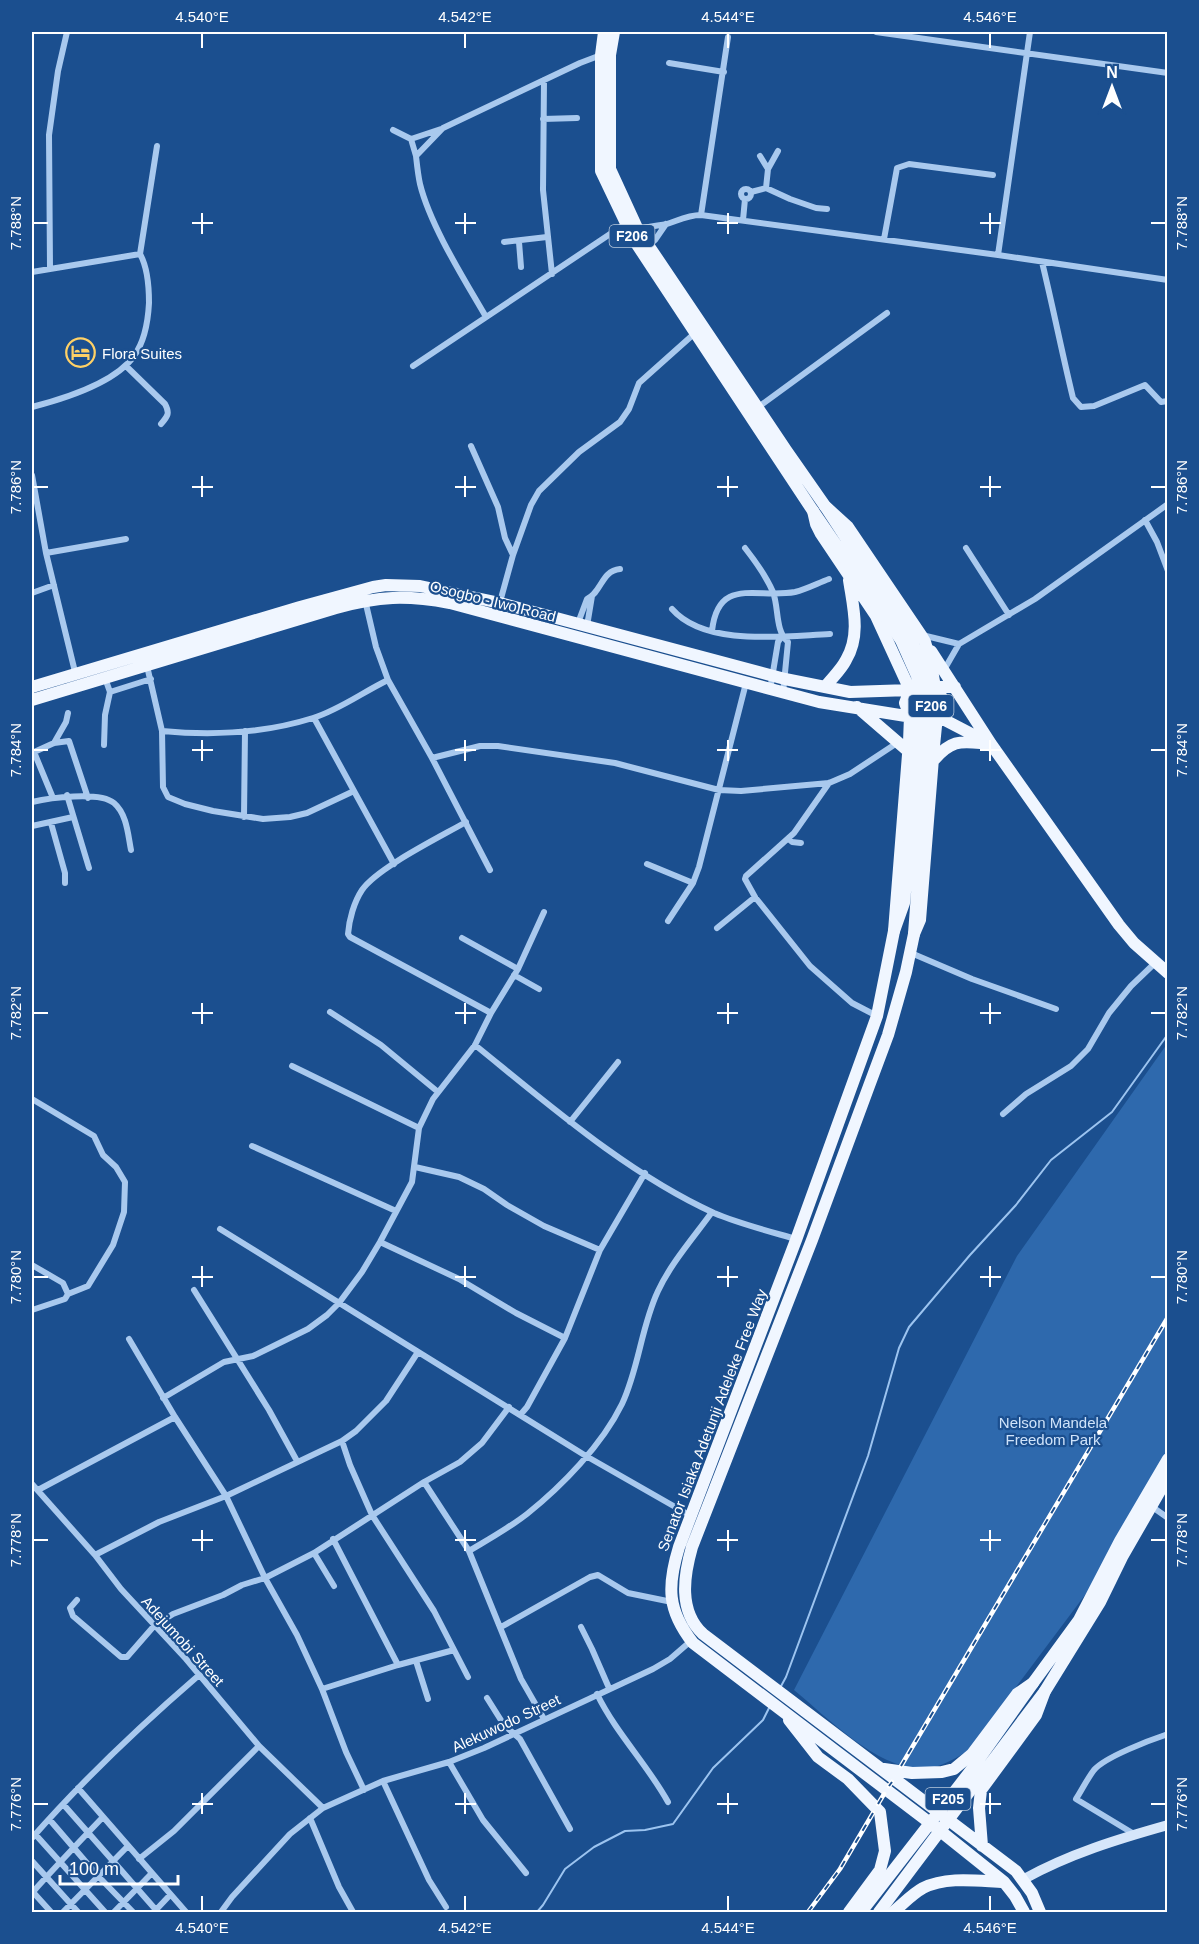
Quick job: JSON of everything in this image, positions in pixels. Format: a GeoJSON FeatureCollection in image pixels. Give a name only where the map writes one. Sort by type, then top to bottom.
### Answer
{"type":"FeatureCollection","features":[{"type":"Feature","properties":{"kind":"main road","name":"F206"},"geometry":{"type":"LineString","coordinates":[[604,32],[601,55],[601,171],[625,224],[635,233]]}},
{"type":"Feature","properties":{"kind":"main road","name":"F206"},"geometry":{"type":"LineString","coordinates":[[614,32],[610,55],[610,169],[635,233],[825,506],[907,631],[926,671],[932,706],[914,934]]}},
{"type":"Feature","properties":{"kind":"main road","name":"F206"},"geometry":{"type":"LineString","coordinates":[[645,248],[695,333],[901,640],[916,676],[921,711],[915,788],[904,903],[894,931]]}},
{"type":"Feature","properties":{"kind":"main road"},"geometry":{"type":"LineString","coordinates":[[825,506],[848,527],[923,638],[935,687],[943,701],[941,711],[937,716],[924,722],[910,716]]}},
{"type":"Feature","properties":{"kind":"main road"},"geometry":{"type":"LineString","coordinates":[[813,511],[816,524],[876,616],[910,690]]}},
{"type":"Feature","properties":{"kind":"main road"},"geometry":{"type":"LineString","coordinates":[[825,687],[846,661],[855,635],[848,575]]}},
{"type":"Feature","properties":{"kind":"main road","name":"Osogbo - Iwo Road"},"geometry":{"type":"LineString","coordinates":[[32,700],[77,680],[373,587],[420,586],[500,603],[779,677],[825,687],[850,692],[910,690]]}},
{"type":"Feature","properties":{"kind":"main road","name":"Osogbo - Iwo Road"},"geometry":{"type":"LineString","coordinates":[[32,687],[104,678],[365,600],[392,597],[429,599],[450,603],[770,690],[819,702],[910,716]]}},
{"type":"Feature","properties":{"kind":"main road","name":"F206"},"geometry":{"type":"LineString","coordinates":[[923,638],[991,744],[1119,925],[1167,973]]}},
{"type":"Feature","properties":{"kind":"main road"},"geometry":{"type":"LineString","coordinates":[[894,931],[905,745],[910,716],[905,703],[910,690],[919,684],[955,687]]}},
{"type":"Feature","properties":{"kind":"main road"},"geometry":{"type":"LineString","coordinates":[[857,707],[905,745]]}},
{"type":"Feature","properties":{"kind":"main road"},"geometry":{"type":"LineString","coordinates":[[914,934],[922,908],[937,716]]}},
{"type":"Feature","properties":{"kind":"main road"},"geometry":{"type":"LineString","coordinates":[[937,716],[991,744]]}},
{"type":"Feature","properties":{"kind":"main road"},"geometry":{"type":"LineString","coordinates":[[905,745],[919,739],[934,746]]}},
{"type":"Feature","properties":{"kind":"main road"},"geometry":{"type":"LineString","coordinates":[[933,760],[951,744],[965,742],[991,744]]}},
{"type":"Feature","properties":{"kind":"main road","name":"Senator Isiaka Adetunji Adeleke Free Way"},"geometry":{"type":"LineString","coordinates":[[894,931],[877,1016],[696,1518],[684,1587],[695,1636],[768,1700],[1004,1882],[1024,1912]]}},
{"type":"Feature","properties":{"kind":"main road","name":"Senator Isiaka Adetunji Adeleke Free Way"},"geometry":{"type":"LineString","coordinates":[[914,934],[911,953],[888,1035],[818,1224],[696,1518],[672,1569],[670,1588],[678,1624],[774,1688],[884,1769],[1024,1879]]}},
{"type":"Feature","properties":{"kind":"main road"},"geometry":{"type":"LineString","coordinates":[[832,1142],[846,1146]]}},
{"type":"Feature","properties":{"kind":"main road"},"geometry":{"type":"LineString","coordinates":[[884,1769],[929,1774],[954,1768],[972,1754],[1017,1694],[1033,1683],[1079,1620],[1120,1541],[1167,1459]]}},
{"type":"Feature","properties":{"kind":"main road","name":"F205"},"geometry":{"type":"LineString","coordinates":[[879,1912],[1045,1691],[1100,1602],[1167,1477]]}},
{"type":"Feature","properties":{"kind":"main road","name":"F205"},"geometry":{"type":"LineString","coordinates":[[861,1912],[969,1773],[1033,1683]]}},
{"type":"Feature","properties":{"kind":"main road"},"geometry":{"type":"LineString","coordinates":[[982,1846],[979,1808],[981,1790],[1036,1715],[1045,1691]]}},
{"type":"Feature","properties":{"kind":"main road"},"geometry":{"type":"LineString","coordinates":[[781,1710],[800,1737],[818,1756],[848,1779],[880,1812],[885,1851],[880,1870],[849,1912]]}},
{"type":"Feature","properties":{"kind":"main road"},"geometry":{"type":"LineString","coordinates":[[1024,1879],[1040,1912]]}},
{"type":"Feature","properties":{"kind":"main road"},"geometry":{"type":"LineString","coordinates":[[893,1912],[921,1889],[940,1882],[959,1880],[1004,1882]]}},
{"type":"Feature","properties":{"kind":"street"},"geometry":{"type":"LineString","coordinates":[[50,268],[49,135],[58,71],[67,32]]}},
{"type":"Feature","properties":{"kind":"street"},"geometry":{"type":"LineString","coordinates":[[876,32],[1167,73]]}},
{"type":"Feature","properties":{"kind":"street"},"geometry":{"type":"LineString","coordinates":[[998,255],[1030,32]]}},
{"type":"Feature","properties":{"kind":"street"},"geometry":{"type":"LineString","coordinates":[[701,215],[728,37]]}},
{"type":"Feature","properties":{"kind":"street"},"geometry":{"type":"LineString","coordinates":[[393,130],[411,139],[443,128],[601,55]]}},
{"type":"Feature","properties":{"kind":"street"},"geometry":{"type":"LineString","coordinates":[[669,63],[724,72]]}},
{"type":"Feature","properties":{"kind":"street"},"geometry":{"type":"LineString","coordinates":[[544,80],[543,190],[552,274]]}},
{"type":"Feature","properties":{"kind":"street"},"geometry":{"type":"LineString","coordinates":[[543,119],[578,118]]}},
{"type":"Feature","properties":{"kind":"street"},"geometry":{"type":"LineString","coordinates":[[416,156],[443,128]]}},
{"type":"Feature","properties":{"kind":"street"},"geometry":{"type":"LineString","coordinates":[[411,139],[420,185],[431,214],[456,265],[486,317]]}},
{"type":"Feature","properties":{"kind":"street"},"geometry":{"type":"LineString","coordinates":[[32,407],[53,402],[84,389],[126,366],[141,345],[146,331],[148,313],[147,276],[140,254],[157,146]]}},
{"type":"Feature","properties":{"kind":"street"},"geometry":{"type":"LineString","coordinates":[[766,188],[768,170],[778,151]]}},
{"type":"Feature","properties":{"kind":"street"},"geometry":{"type":"LineString","coordinates":[[760,156],[768,170]]}},
{"type":"Feature","properties":{"kind":"street"},"geometry":{"type":"LineString","coordinates":[[884,239],[897,168],[900,166],[909,164],[993,175]]}},
{"type":"Feature","properties":{"kind":"street"},"geometry":{"type":"LineString","coordinates":[[743,220],[745,199],[750,198],[751,192],[766,188],[790,199],[826,209]]}},
{"type":"Feature","properties":{"kind":"street"},"geometry":{"type":"LineString","coordinates":[[635,233],[687,216],[701,215],[1167,280]]}},
{"type":"Feature","properties":{"kind":"street"},"geometry":{"type":"LineString","coordinates":[[413,366],[625,224]]}},
{"type":"Feature","properties":{"kind":"street"},"geometry":{"type":"LineString","coordinates":[[645,248],[655,240],[666,224]]}},
{"type":"Feature","properties":{"kind":"street"},"geometry":{"type":"LineString","coordinates":[[504,242],[547,237]]}},
{"type":"Feature","properties":{"kind":"street"},"geometry":{"type":"LineString","coordinates":[[519,242],[521,267]]}},
{"type":"Feature","properties":{"kind":"street"},"geometry":{"type":"LineString","coordinates":[[32,272],[140,254]]}},
{"type":"Feature","properties":{"kind":"street"},"geometry":{"type":"LineString","coordinates":[[1042,262],[1060,345],[1077,402],[1082,407],[1095,406],[1145,385],[1161,402],[1167,401]]}},
{"type":"Feature","properties":{"kind":"street"},"geometry":{"type":"LineString","coordinates":[[756,408],[887,313]]}},
{"type":"Feature","properties":{"kind":"street"},"geometry":{"type":"LineString","coordinates":[[500,603],[513,555],[531,505],[539,491],[579,452],[620,422],[629,410],[639,382],[695,333]]}},
{"type":"Feature","properties":{"kind":"street"},"geometry":{"type":"LineString","coordinates":[[126,366],[165,404],[168,416],[161,424]]}},
{"type":"Feature","properties":{"kind":"street"},"geometry":{"type":"LineString","coordinates":[[471,446],[495,498],[513,555]]}},
{"type":"Feature","properties":{"kind":"street"},"geometry":{"type":"LineString","coordinates":[[32,475],[34,513],[77,680]]}},
{"type":"Feature","properties":{"kind":"street"},"geometry":{"type":"LineString","coordinates":[[935,687],[959,644],[1080,569],[1167,504]]}},
{"type":"Feature","properties":{"kind":"street"},"geometry":{"type":"LineString","coordinates":[[1145,520],[1157,542],[1167,571]]}},
{"type":"Feature","properties":{"kind":"street"},"geometry":{"type":"LineString","coordinates":[[46,553],[126,539]]}},
{"type":"Feature","properties":{"kind":"street"},"geometry":{"type":"LineString","coordinates":[[745,548],[764,573],[774,594],[782,636],[788,642],[779,677],[770,690]]}},
{"type":"Feature","properties":{"kind":"street"},"geometry":{"type":"LineString","coordinates":[[966,548],[1009,615]]}},
{"type":"Feature","properties":{"kind":"street"},"geometry":{"type":"LineString","coordinates":[[582,624],[592,596],[605,576],[620,569]]}},
{"type":"Feature","properties":{"kind":"street"},"geometry":{"type":"LineString","coordinates":[[712,631],[713,617],[719,605],[728,596],[744,593],[774,594],[806,589],[829,579]]}},
{"type":"Feature","properties":{"kind":"street"},"geometry":{"type":"LineString","coordinates":[[32,593],[54,585]]}},
{"type":"Feature","properties":{"kind":"street"},"geometry":{"type":"LineString","coordinates":[[365,600],[376,647],[387,680],[432,758],[490,870]]}},
{"type":"Feature","properties":{"kind":"street"},"geometry":{"type":"LineString","coordinates":[[672,609],[692,626],[712,631],[758,637],[830,634]]}},
{"type":"Feature","properties":{"kind":"street"},"geometry":{"type":"LineString","coordinates":[[782,636],[778,642],[779,677],[783,693]]}},
{"type":"Feature","properties":{"kind":"street"},"geometry":{"type":"LineString","coordinates":[[923,638],[959,644]]}},
{"type":"Feature","properties":{"kind":"street"},"geometry":{"type":"LineString","coordinates":[[147,666],[162,731],[163,787],[164,793],[168,796],[186,804],[263,819],[307,813],[354,791]]}},
{"type":"Feature","properties":{"kind":"street"},"geometry":{"type":"LineString","coordinates":[[104,678],[110,692],[105,715],[104,745]]}},
{"type":"Feature","properties":{"kind":"street"},"geometry":{"type":"LineString","coordinates":[[110,692],[151,679]]}},
{"type":"Feature","properties":{"kind":"street"},"geometry":{"type":"LineString","coordinates":[[162,731],[214,734],[245,731],[314,718],[387,680]]}},
{"type":"Feature","properties":{"kind":"street"},"geometry":{"type":"LineString","coordinates":[[668,921],[693,883],[699,867],[746,683]]}},
{"type":"Feature","properties":{"kind":"street"},"geometry":{"type":"LineString","coordinates":[[54,743],[66,722],[68,713]]}},
{"type":"Feature","properties":{"kind":"street"},"geometry":{"type":"LineString","coordinates":[[314,718],[394,864]]}},
{"type":"Feature","properties":{"kind":"street"},"geometry":{"type":"LineString","coordinates":[[244,817],[245,731]]}},
{"type":"Feature","properties":{"kind":"street"},"geometry":{"type":"LineString","coordinates":[[52,798],[33,753],[54,743],[69,741],[88,798]]}},
{"type":"Feature","properties":{"kind":"street"},"geometry":{"type":"LineString","coordinates":[[432,758],[480,746],[498,746],[615,763],[719,790],[741,791],[829,783],[905,745]]}},
{"type":"Feature","properties":{"kind":"street"},"geometry":{"type":"LineString","coordinates":[[829,783],[791,836],[746,876],[746,882],[755,897],[810,966],[852,1003],[877,1016]]}},
{"type":"Feature","properties":{"kind":"street"},"geometry":{"type":"LineString","coordinates":[[67,795],[89,868]]}},
{"type":"Feature","properties":{"kind":"street"},"geometry":{"type":"LineString","coordinates":[[32,802],[67,795],[107,799],[114,803],[126,822],[131,850]]}},
{"type":"Feature","properties":{"kind":"street"},"geometry":{"type":"LineString","coordinates":[[32,826],[72,817]]}},
{"type":"Feature","properties":{"kind":"street"},"geometry":{"type":"LineString","coordinates":[[466,822],[378,874],[362,889],[356,900],[348,931],[350,937],[491,1012]]}},
{"type":"Feature","properties":{"kind":"street"},"geometry":{"type":"LineString","coordinates":[[51,823],[65,873],[65,883]]}},
{"type":"Feature","properties":{"kind":"street"},"geometry":{"type":"LineString","coordinates":[[647,864],[693,883]]}},
{"type":"Feature","properties":{"kind":"street"},"geometry":{"type":"LineString","coordinates":[[717,928],[755,897]]}},
{"type":"Feature","properties":{"kind":"street"},"geometry":{"type":"LineString","coordinates":[[163,1398],[224,1362],[253,1356],[299,1334],[327,1315],[339,1303],[380,1242],[412,1182],[418,1128],[438,1092],[475,1045],[491,1012],[516,972],[544,912]]}},
{"type":"Feature","properties":{"kind":"street"},"geometry":{"type":"LineString","coordinates":[[462,938],[539,989]]}},
{"type":"Feature","properties":{"kind":"street"},"geometry":{"type":"LineString","coordinates":[[911,953],[972,979],[1056,1009]]}},
{"type":"Feature","properties":{"kind":"street"},"geometry":{"type":"LineString","coordinates":[[1003,1114],[1026,1094],[1071,1066],[1088,1049],[1117,1004],[1155,963]]}},
{"type":"Feature","properties":{"kind":"street"},"geometry":{"type":"LineString","coordinates":[[330,1012],[381,1045],[438,1092]]}},
{"type":"Feature","properties":{"kind":"street"},"geometry":{"type":"LineString","coordinates":[[475,1045],[570,1122],[645,1173],[712,1212],[796,1240]]}},
{"type":"Feature","properties":{"kind":"street"},"geometry":{"type":"LineString","coordinates":[[570,1122],[618,1062]]}},
{"type":"Feature","properties":{"kind":"street"},"geometry":{"type":"LineString","coordinates":[[292,1066],[418,1128]]}},
{"type":"Feature","properties":{"kind":"street"},"geometry":{"type":"LineString","coordinates":[[32,1099],[94,1136],[103,1155],[116,1167],[125,1182],[124,1212],[113,1245],[88,1286],[68,1294],[65,1299],[32,1310]]}},
{"type":"Feature","properties":{"kind":"street"},"geometry":{"type":"LineString","coordinates":[[252,1146],[396,1211]]}},
{"type":"Feature","properties":{"kind":"street"},"geometry":{"type":"LineString","coordinates":[[415,1167],[459,1176],[544,1226],[600,1250]]}},
{"type":"Feature","properties":{"kind":"street"},"geometry":{"type":"LineString","coordinates":[[521,1414],[565,1338],[600,1250],[645,1173]]}},
{"type":"Feature","properties":{"kind":"street"},"geometry":{"type":"LineString","coordinates":[[469,1551],[526,1515],[550,1494],[603,1436],[632,1380],[653,1303],[663,1281],[712,1212]]}},
{"type":"Feature","properties":{"kind":"street"},"geometry":{"type":"LineString","coordinates":[[220,1229],[586,1456],[696,1518]]}},
{"type":"Feature","properties":{"kind":"street"},"geometry":{"type":"LineString","coordinates":[[380,1242],[459,1279],[516,1313],[565,1338]]}},
{"type":"Feature","properties":{"kind":"street"},"geometry":{"type":"LineString","coordinates":[[32,1265],[63,1283],[68,1294]]}},
{"type":"Feature","properties":{"kind":"street"},"geometry":{"type":"LineString","coordinates":[[194,1290],[297,1461]]}},
{"type":"Feature","properties":{"kind":"street"},"geometry":{"type":"LineString","coordinates":[[129,1339],[163,1398],[226,1496],[265,1578],[297,1635],[364,1790]]}},
{"type":"Feature","properties":{"kind":"street"},"geometry":{"type":"LineString","coordinates":[[95,1555],[159,1522],[226,1496],[342,1441],[356,1431],[386,1401],[418,1352]]}},
{"type":"Feature","properties":{"kind":"street"},"geometry":{"type":"LineString","coordinates":[[77,1600],[70,1608],[73,1616],[121,1657],[127,1657],[154,1626],[181,1611],[242,1585],[265,1578],[315,1553],[333,1539],[460,1462],[482,1443],[509,1407]]}},
{"type":"Feature","properties":{"kind":"street"},"geometry":{"type":"LineString","coordinates":[[38,1490],[175,1417]]}},
{"type":"Feature","properties":{"kind":"street"},"geometry":{"type":"LineString","coordinates":[[342,1441],[372,1515],[434,1611],[468,1677]]}},
{"type":"Feature","properties":{"kind":"street"},"geometry":{"type":"LineString","coordinates":[[424,1482],[469,1551],[521,1679],[544,1719]]}},
{"type":"Feature","properties":{"kind":"street","name":"Adejumobi Street"},"geometry":{"type":"LineString","coordinates":[[32,1484],[260,1746],[323,1808]]}},
{"type":"Feature","properties":{"kind":"street"},"geometry":{"type":"LineString","coordinates":[[1151,1506],[1167,1518]]}},
{"type":"Feature","properties":{"kind":"street"},"geometry":{"type":"LineString","coordinates":[[333,1539],[398,1665]]}},
{"type":"Feature","properties":{"kind":"street"},"geometry":{"type":"LineString","coordinates":[[315,1553],[334,1586]]}},
{"type":"Feature","properties":{"kind":"street"},"geometry":{"type":"LineString","coordinates":[[501,1627],[590,1576],[598,1575],[628,1593],[672,1602]]}},
{"type":"Feature","properties":{"kind":"street"},"geometry":{"type":"LineString","coordinates":[[581,1628],[609,1688]]}},
{"type":"Feature","properties":{"kind":"street","name":"Alekuwodo Street"},"geometry":{"type":"LineString","coordinates":[[221,1912],[290,1834],[323,1808],[383,1781],[449,1762],[512,1734],[670,1659],[695,1636]]}},
{"type":"Feature","properties":{"kind":"street"},"geometry":{"type":"LineString","coordinates":[[322,1689],[454,1650]]}},
{"type":"Feature","properties":{"kind":"street"},"geometry":{"type":"LineString","coordinates":[[416,1661],[428,1699]]}},
{"type":"Feature","properties":{"kind":"street"},"geometry":{"type":"LineString","coordinates":[[105,1912],[33,1836],[149,1718],[198,1676]]}},
{"type":"Feature","properties":{"kind":"street"},"geometry":{"type":"LineString","coordinates":[[597,1694],[606,1713],[656,1781],[668,1802]]}},
{"type":"Feature","properties":{"kind":"street"},"geometry":{"type":"LineString","coordinates":[[488,1698],[504,1725],[520,1739],[570,1829]]}},
{"type":"Feature","properties":{"kind":"street"},"geometry":{"type":"LineString","coordinates":[[1135,1834],[1076,1799],[1095,1769],[1103,1762],[1167,1734]]}},
{"type":"Feature","properties":{"kind":"street"},"geometry":{"type":"LineString","coordinates":[[139,1859],[174,1832],[260,1746]]}},
{"type":"Feature","properties":{"kind":"street"},"geometry":{"type":"LineString","coordinates":[[449,1762],[483,1820],[526,1873]]}},
{"type":"Feature","properties":{"kind":"street"},"geometry":{"type":"LineString","coordinates":[[383,1781],[429,1880],[446,1907]]}},
{"type":"Feature","properties":{"kind":"street"},"geometry":{"type":"LineString","coordinates":[[78,1788],[127,1847],[186,1912]]}},
{"type":"Feature","properties":{"kind":"street"},"geometry":{"type":"LineString","coordinates":[[63,1804],[154,1911],[170,1895]]}},
{"type":"Feature","properties":{"kind":"street"},"geometry":{"type":"LineString","coordinates":[[51,1912],[32,1892],[103,1817]]}},
{"type":"Feature","properties":{"kind":"street"},"geometry":{"type":"LineString","coordinates":[[310,1818],[339,1887],[353,1912]]}},
{"type":"Feature","properties":{"kind":"street"},"geometry":{"type":"LineString","coordinates":[[49,1819],[98,1876],[133,1912]]}},
{"type":"Feature","properties":{"kind":"street"},"geometry":{"type":"LineString","coordinates":[[1024,1879],[1048,1866],[1135,1834],[1167,1825]]}},
{"type":"Feature","properties":{"kind":"street"},"geometry":{"type":"LineString","coordinates":[[63,1912],[127,1847]]}},
{"type":"Feature","properties":{"kind":"street"},"geometry":{"type":"LineString","coordinates":[[32,1861],[78,1912]]}},
{"type":"Feature","properties":{"kind":"street"},"geometry":{"type":"LineString","coordinates":[[114,1912],[151,1874]]}},
{"type":"Feature","properties":{"kind":"green space","name":"Nelson Mandela Freedom Park"},"geometry":{"type":"Polygon","coordinates":[[[1167,1044],[1167,1456],[1091,1587],[968,1751],[946,1763],[927,1769],[904,1766],[887,1760],[870,1751],[837,1727],[794,1690],[1017,1256],[1167,1044]]]}},
{"type":"Feature","properties":{"kind":"waterway"},"geometry":{"type":"LineString","coordinates":[[780,1688],[868,1456],[899,1348],[909,1327],[1016,1205],[1051,1160],[1112,1112],[1168,1034]]}},
{"type":"Feature","properties":{"kind":"waterway"},"geometry":{"type":"LineString","coordinates":[[537,1912],[565,1869],[594,1847],[625,1831],[645,1830],[673,1824],[713,1768],[763,1720],[770,1706]]}},
{"type":"Feature","properties":{"kind":"railway"},"geometry":{"type":"LineString","coordinates":[[901,1766],[1168,1317]]}},
{"type":"Feature","properties":{"kind":"railway"},"geometry":{"type":"LineString","coordinates":[[889,1786],[892,1782]]}},
{"type":"Feature","properties":{"kind":"railway"},"geometry":{"type":"LineString","coordinates":[[878,1804],[884,1794]]}},
{"type":"Feature","properties":{"kind":"railway"},"geometry":{"type":"LineString","coordinates":[[808,1912],[840,1869],[873,1813]]}},
{"type":"Feature","properties":{"kind":"place","name":"Flora Suites"},"geometry":{"type":"Point","coordinates":[81,353]}}]}
